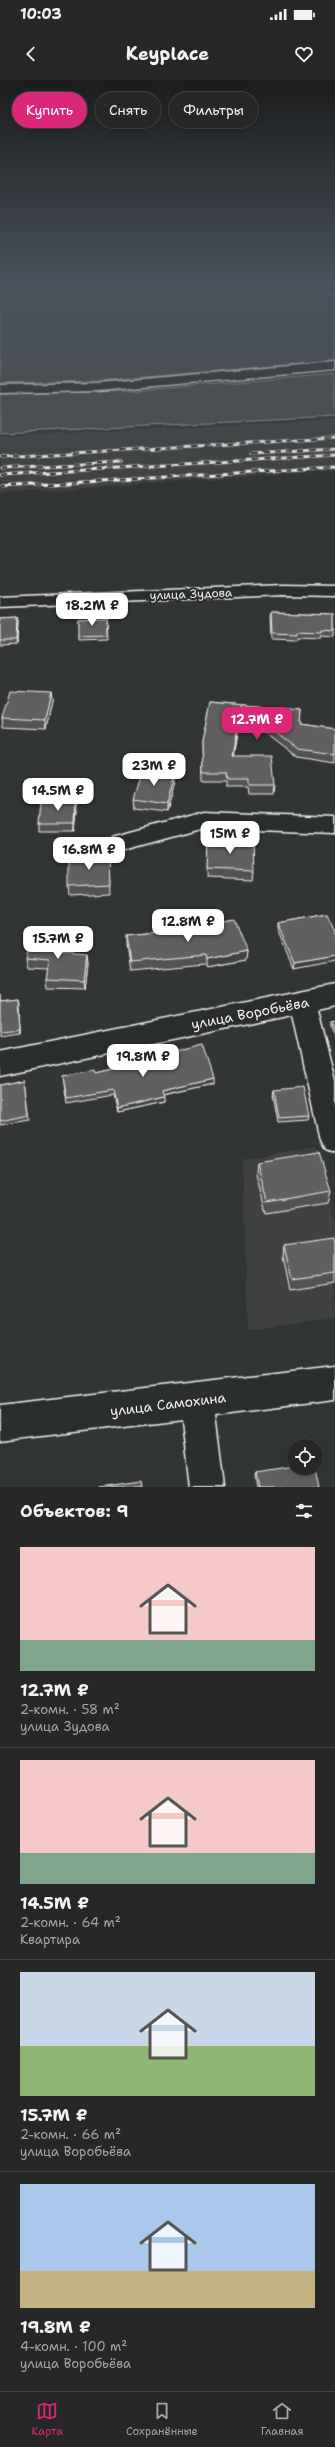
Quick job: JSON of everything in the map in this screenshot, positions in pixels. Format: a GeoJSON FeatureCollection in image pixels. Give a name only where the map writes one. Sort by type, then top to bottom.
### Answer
{"type":"FeatureCollection","features":[{"type":"Feature","properties":{"kind":"street"},"geometry":{"type":"LineString","coordinates":[[0,389],[98,387],[335,366]]}},
{"type":"Feature","properties":{"kind":"street","name":"улица Зудова"},"geometry":{"type":"LineString","coordinates":[[0,602],[283,590],[335,591]]}},
{"type":"Feature","properties":{"kind":"street"},"geometry":{"type":"LineString","coordinates":[[120,843],[204,820],[335,824]]}},
{"type":"Feature","properties":{"kind":"street","name":"улица Воробьёва"},"geometry":{"type":"LineString","coordinates":[[0,1064],[335,995]]}},
{"type":"Feature","properties":{"kind":"street"},"geometry":{"type":"LineString","coordinates":[[302,1002],[335,1140]]}},
{"type":"Feature","properties":{"kind":"street","name":"улица Самохина"},"geometry":{"type":"LineString","coordinates":[[0,1423],[197,1401],[335,1382]]}},
{"type":"Feature","properties":{"kind":"street"},"geometry":{"type":"LineString","coordinates":[[197,1401],[207,1487]]}},
{"type":"Feature","properties":{"kind":"shaded area"},"geometry":{"type":"Polygon","coordinates":[[[0,351],[335,351],[335,361],[96,381],[0,383],[0,351]]]}},
{"type":"Feature","properties":{"kind":"shaded area"},"geometry":{"type":"Polygon","coordinates":[[[335,374],[335,417],[0,433],[0,394],[129,391],[335,374]]]}},
{"type":"Feature","properties":{"kind":"shaded area"},"geometry":{"type":"Polygon","coordinates":[[[335,421],[335,470],[0,494],[0,436],[335,421]]]}},
{"type":"Feature","properties":{"kind":"shaded area"},"geometry":{"type":"Polygon","coordinates":[[[316,1146],[335,1223],[335,1318],[248,1330],[242,1159],[316,1146]]]}},
{"type":"Feature","properties":{"kind":"building"},"geometry":{"type":"Polygon","coordinates":[[[271,612],[335,614],[335,631],[297,631],[297,634],[272,633],[271,612]]]}},
{"type":"Feature","properties":{"kind":"building"},"geometry":{"type":"Polygon","coordinates":[[[17,618],[16,640],[0,640],[0,619],[17,618]]]}},
{"type":"Feature","properties":{"kind":"building"},"geometry":{"type":"Polygon","coordinates":[[[106,618],[106,635],[78,636],[78,619],[106,618]]]}},
{"type":"Feature","properties":{"kind":"building"},"geometry":{"type":"Polygon","coordinates":[[[10,691],[51,693],[45,720],[2,718],[10,691]]]}},
{"type":"Feature","properties":{"kind":"building"},"geometry":{"type":"Polygon","coordinates":[[[210,702],[302,710],[301,724],[335,729],[335,754],[297,749],[241,706],[232,756],[272,756],[275,785],[249,785],[249,779],[227,779],[226,772],[203,772],[202,742],[210,702]]]}},
{"type":"Feature","properties":{"kind":"building"},"geometry":{"type":"Polygon","coordinates":[[[142,770],[175,774],[167,804],[133,799],[142,770]]]}},
{"type":"Feature","properties":{"kind":"building"},"geometry":{"type":"Polygon","coordinates":[[[76,801],[75,823],[39,823],[41,802],[76,801]]]}},
{"type":"Feature","properties":{"kind":"building"},"geometry":{"type":"Polygon","coordinates":[[[208,839],[253,841],[254,871],[207,869],[208,839]]]}},
{"type":"Feature","properties":{"kind":"building"},"geometry":{"type":"Polygon","coordinates":[[[108,855],[109,884],[69,886],[69,857],[108,855]]]}},
{"type":"Feature","properties":{"kind":"building"},"geometry":{"type":"Polygon","coordinates":[[[327,914],[335,931],[335,956],[295,963],[278,923],[327,914]]]}},
{"type":"Feature","properties":{"kind":"building"},"geometry":{"type":"Polygon","coordinates":[[[234,919],[247,951],[207,959],[206,955],[130,962],[126,936],[197,929],[196,926],[234,919]]]}},
{"type":"Feature","properties":{"kind":"building"},"geometry":{"type":"Polygon","coordinates":[[[29,941],[64,942],[63,953],[87,955],[84,980],[47,978],[50,960],[25,958],[29,941]]]}},
{"type":"Feature","properties":{"kind":"building"},"geometry":{"type":"Polygon","coordinates":[[[18,999],[20,1029],[0,1031],[0,1001],[18,999]]]}},
{"type":"Feature","properties":{"kind":"building"},"geometry":{"type":"Polygon","coordinates":[[[335,1021],[335,1033],[330,1022],[335,1021]]]}},
{"type":"Feature","properties":{"kind":"building"},"geometry":{"type":"Polygon","coordinates":[[[202,1045],[213,1079],[162,1091],[164,1097],[117,1108],[113,1090],[66,1098],[62,1076],[95,1070],[96,1073],[156,1059],[155,1056],[202,1045]]]}},
{"type":"Feature","properties":{"kind":"building"},"geometry":{"type":"Polygon","coordinates":[[[25,1080],[29,1115],[0,1121],[0,1085],[25,1080]]]}},
{"type":"Feature","properties":{"kind":"building"},"geometry":{"type":"Polygon","coordinates":[[[303,1087],[309,1116],[279,1118],[274,1090],[303,1087]]]}},
{"type":"Feature","properties":{"kind":"building"},"geometry":{"type":"Polygon","coordinates":[[[319,1152],[331,1191],[267,1202],[257,1162],[319,1152]]]}},
{"type":"Feature","properties":{"kind":"building"},"geometry":{"type":"Polygon","coordinates":[[[334,1238],[335,1273],[292,1279],[284,1245],[334,1238]]]}},
{"type":"Feature","properties":{"kind":"building"},"geometry":{"type":"Polygon","coordinates":[[[287,1467],[287,1475],[316,1475],[319,1487],[258,1487],[255,1472],[287,1467]]]}},
{"type":"Feature","properties":{"kind":"building"},"geometry":{"type":"Polygon","coordinates":[[[141,1481],[142,1487],[99,1487],[141,1481]]]}},
{"type":"Feature","properties":{"kind":"railway"},"geometry":{"type":"LineString","coordinates":[[0,457],[335,438]]}},
{"type":"Feature","properties":{"kind":"railway"},"geometry":{"type":"LineString","coordinates":[[251,454],[335,449]]}},
{"type":"Feature","properties":{"kind":"railway"},"geometry":{"type":"LineString","coordinates":[[0,475],[335,455]]}},
{"type":"Feature","properties":{"kind":"railway"},"geometry":{"type":"LineString","coordinates":[[0,468],[121,462]]}},
{"type":"Feature","properties":{"kind":"railway"},"geometry":{"type":"LineString","coordinates":[[0,487],[335,467]]}}]}
